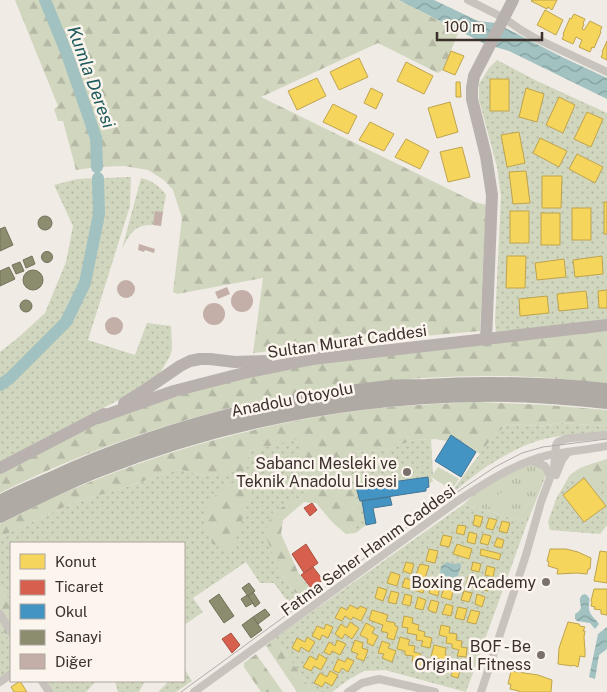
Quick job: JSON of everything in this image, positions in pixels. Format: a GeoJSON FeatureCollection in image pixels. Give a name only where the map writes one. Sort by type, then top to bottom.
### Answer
{"type":"FeatureCollection","features":[{"type":"Feature","properties":{"kind":"highway","name":"Anadolu Otoyolu"},"geometry":{"type":"LineString","coordinates":[[0,502],[96,458],[133,445],[213,420],[297,401],[390,387],[463,383],[536,385],[607,390]]}},
{"type":"Feature","properties":{"kind":"highway","name":"Anadolu Otoyolu"},"geometry":{"type":"LineString","coordinates":[[0,516],[66,484],[132,458],[177,443],[243,425],[321,408],[402,398],[480,395],[551,397],[607,402]]}},
{"type":"Feature","properties":{"kind":"main road"},"geometry":{"type":"LineString","coordinates":[[486,340],[492,196],[486,156],[471,92],[474,76],[512,0]]}},
{"type":"Feature","properties":{"kind":"main road","name":"Sultan Murat Caddesi"},"geometry":{"type":"LineString","coordinates":[[98,418],[174,391],[248,372],[312,359],[607,325]]}},
{"type":"Feature","properties":{"kind":"main road"},"geometry":{"type":"LineString","coordinates":[[0,468],[98,418],[186,363],[200,359],[252,362],[312,359]]}},
{"type":"Feature","properties":{"kind":"main road"},"geometry":{"type":"LineString","coordinates":[[209,382],[214,373],[210,359]]}},
{"type":"Feature","properties":{"kind":"main road"},"geometry":{"type":"LineString","coordinates":[[186,363],[184,374],[188,380],[196,385]]}},
{"type":"Feature","properties":{"kind":"street"},"geometry":{"type":"LineString","coordinates":[[468,0],[502,22],[607,72]]}},
{"type":"Feature","properties":{"kind":"street"},"geometry":{"type":"LineString","coordinates":[[481,692],[554,466],[556,445],[561,440],[607,435]]}},
{"type":"Feature","properties":{"kind":"street","name":"Fatma Seher Hanım Caddesi"},"geometry":{"type":"LineString","coordinates":[[194,692],[456,502],[493,479],[517,466],[556,454],[607,446]]}},
{"type":"Feature","properties":{"kind":"street"},"geometry":{"type":"LineString","coordinates":[[538,513],[545,502],[562,460],[568,452]]}},
{"type":"Feature","properties":{"kind":"street"},"geometry":{"type":"LineString","coordinates":[[532,461],[545,466],[550,476]]}},
{"type":"Feature","properties":{"kind":"street"},"geometry":{"type":"LineString","coordinates":[[1,617],[10,630]]}},
{"type":"Feature","properties":{"kind":"street"},"geometry":{"type":"LineString","coordinates":[[348,692],[362,683],[379,679],[435,692]]}},
{"type":"Feature","properties":{"kind":"green space"},"geometry":{"type":"Polygon","coordinates":[[[15,0],[399,0],[459,31],[443,70],[438,73],[378,43],[261,97],[475,202],[486,205],[480,331],[253,353],[263,278],[177,294],[173,292],[182,218],[173,190],[164,180],[148,170],[124,166],[76,170],[63,121],[58,121],[54,109],[58,106],[15,0]]]}},
{"type":"Feature","properties":{"kind":"green space"},"geometry":{"type":"Polygon","coordinates":[[[497,60],[537,81],[607,113],[607,322],[496,334],[501,196],[497,167],[479,100],[479,84],[489,68],[497,60]]]}},
{"type":"Feature","properties":{"kind":"green space"},"geometry":{"type":"Polygon","coordinates":[[[131,177],[130,206],[88,340],[135,355],[147,323],[171,326],[172,349],[170,356],[160,373],[128,395],[0,462],[0,352],[45,313],[66,262],[73,226],[54,185],[77,179],[131,177]]]}},
{"type":"Feature","properties":{"kind":"green space"},"geometry":{"type":"Polygon","coordinates":[[[141,178],[155,184],[166,195],[163,212],[153,225],[141,226],[133,231],[122,249],[141,178]]]}},
{"type":"Feature","properties":{"kind":"green space"},"geometry":{"type":"Polygon","coordinates":[[[607,330],[607,383],[511,376],[433,377],[368,383],[305,392],[241,405],[179,422],[118,442],[58,466],[0,493],[0,474],[112,416],[280,367],[607,330]]]}},
{"type":"Feature","properties":{"kind":"green space"},"geometry":{"type":"Polygon","coordinates":[[[477,402],[607,410],[607,426],[561,423],[538,426],[508,424],[494,435],[480,454],[451,435],[447,441],[435,439],[413,440],[390,449],[344,453],[361,518],[351,526],[356,533],[346,534],[333,523],[316,503],[304,502],[283,520],[281,534],[298,572],[314,594],[302,602],[278,569],[265,533],[273,512],[301,497],[309,484],[299,467],[299,451],[303,438],[252,450],[248,457],[248,466],[244,471],[206,476],[179,469],[73,503],[0,538],[0,524],[59,495],[140,463],[213,440],[288,423],[363,410],[477,402]]]}},
{"type":"Feature","properties":{"kind":"green space"},"geometry":{"type":"Polygon","coordinates":[[[561,423],[607,426],[607,432],[554,437],[526,445],[493,462],[454,492],[452,491],[494,435],[508,424],[538,426],[561,423]]]}},
{"type":"Feature","properties":{"kind":"green space"},"geometry":{"type":"Polygon","coordinates":[[[303,437],[299,462],[309,484],[301,497],[273,512],[278,569],[302,602],[293,609],[274,583],[260,583],[246,562],[193,598],[203,612],[185,624],[185,542],[10,542],[10,599],[5,596],[0,587],[0,538],[6,534],[73,503],[179,469],[206,476],[248,466],[248,457],[252,450],[303,437]]]}},
{"type":"Feature","properties":{"kind":"green space"},"geometry":{"type":"Polygon","coordinates":[[[431,439],[433,475],[431,477],[433,481],[429,484],[427,477],[356,487],[360,501],[362,501],[366,525],[356,533],[351,526],[344,453],[390,449],[413,440],[431,439]]]}},
{"type":"Feature","properties":{"kind":"green space"},"geometry":{"type":"Polygon","coordinates":[[[607,459],[607,525],[600,534],[550,530],[548,522],[556,499],[570,475],[580,468],[607,459]]]}},
{"type":"Feature","properties":{"kind":"green space"},"geometry":{"type":"Polygon","coordinates":[[[607,459],[606,475],[599,481],[599,487],[595,492],[584,478],[577,481],[569,478],[581,468],[607,459]]]}},
{"type":"Feature","properties":{"kind":"green space"},"geometry":{"type":"Polygon","coordinates":[[[532,461],[548,470],[527,523],[464,504],[485,484],[532,461]]]}},
{"type":"Feature","properties":{"kind":"green space"},"geometry":{"type":"Polygon","coordinates":[[[438,467],[459,479],[452,490],[431,477],[438,467]]]}},
{"type":"Feature","properties":{"kind":"green space"},"geometry":{"type":"Polygon","coordinates":[[[231,483],[250,483],[252,492],[231,550],[213,544],[205,527],[207,506],[219,491],[231,483]]]}},
{"type":"Feature","properties":{"kind":"green space"},"geometry":{"type":"Polygon","coordinates":[[[507,489],[514,499],[493,512],[486,502],[507,489]]]}},
{"type":"Feature","properties":{"kind":"green space"},"geometry":{"type":"Polygon","coordinates":[[[464,504],[527,523],[466,692],[385,670],[364,671],[332,692],[313,692],[275,638],[464,504]]]}},
{"type":"Feature","properties":{"kind":"green space"},"geometry":{"type":"Polygon","coordinates":[[[0,587],[5,596],[10,599],[10,641],[0,626],[0,587]]]}},
{"type":"Feature","properties":{"kind":"green space"},"geometry":{"type":"Polygon","coordinates":[[[0,626],[10,641],[10,671],[0,678],[0,626]]]}},
{"type":"Feature","properties":{"kind":"green space"},"geometry":{"type":"Polygon","coordinates":[[[275,638],[313,692],[297,692],[266,646],[275,638]]]}},
{"type":"Feature","properties":{"kind":"green space"},"geometry":{"type":"Polygon","coordinates":[[[256,654],[283,692],[261,692],[244,667],[244,663],[256,654]]]}},
{"type":"Feature","properties":{"kind":"green space"},"geometry":{"type":"Polygon","coordinates":[[[185,670],[192,681],[176,692],[158,692],[168,682],[185,682],[185,670]]]}},
{"type":"Feature","properties":{"kind":"green space"},"geometry":{"type":"Polygon","coordinates":[[[40,682],[95,682],[86,692],[47,692],[40,682]]]}},
{"type":"Feature","properties":{"kind":"green space"},"geometry":{"type":"Polygon","coordinates":[[[115,682],[144,682],[139,692],[118,692],[115,682]]]}},
{"type":"Feature","properties":{"kind":"water"},"geometry":{"type":"Polygon","coordinates":[[[399,0],[434,0],[478,21],[496,23],[607,78],[607,99],[509,51],[485,44],[399,0]]]}},
{"type":"Feature","properties":{"kind":"water"},"geometry":{"type":"Polygon","coordinates":[[[447,562],[453,564],[460,563],[461,566],[457,579],[440,575],[441,566],[447,562]]]}},
{"type":"Feature","properties":{"kind":"water"},"geometry":{"type":"Polygon","coordinates":[[[585,594],[590,599],[589,609],[591,614],[599,624],[595,629],[590,623],[575,619],[575,614],[581,608],[580,598],[585,594]]]}},
{"type":"Feature","properties":{"kind":"water"},"geometry":{"type":"Polygon","coordinates":[[[607,627],[607,649],[599,655],[595,679],[589,677],[598,634],[607,627]]]}},
{"type":"Feature","properties":{"kind":"building: Konut"},"geometry":{"type":"Polygon","coordinates":[[[532,0],[557,0],[552,10],[532,0]]]}},
{"type":"Feature","properties":{"kind":"building: Konut"},"geometry":{"type":"Polygon","coordinates":[[[545,10],[563,20],[556,35],[537,25],[545,10]]]}},
{"type":"Feature","properties":{"kind":"building: Konut"},"geometry":{"type":"Polygon","coordinates":[[[574,14],[585,19],[582,29],[584,30],[590,21],[602,27],[594,48],[592,47],[590,52],[579,47],[582,40],[576,37],[573,44],[562,39],[570,18],[574,14]]]}},
{"type":"Feature","properties":{"kind":"building: Konut"},"geometry":{"type":"Polygon","coordinates":[[[607,41],[607,60],[601,57],[607,41]]]}},
{"type":"Feature","properties":{"kind":"building: Konut"},"geometry":{"type":"Polygon","coordinates":[[[451,51],[464,56],[455,75],[443,70],[451,51]]]}},
{"type":"Feature","properties":{"kind":"building: Konut"},"geometry":{"type":"Polygon","coordinates":[[[359,58],[368,77],[339,90],[330,72],[359,58]]]}},
{"type":"Feature","properties":{"kind":"building: Konut"},"geometry":{"type":"Polygon","coordinates":[[[406,62],[433,76],[424,94],[397,81],[406,62]]]}},
{"type":"Feature","properties":{"kind":"building: Konut"},"geometry":{"type":"Polygon","coordinates":[[[317,78],[326,96],[297,110],[288,91],[317,78]]]}},
{"type":"Feature","properties":{"kind":"building: Konut"},"geometry":{"type":"Polygon","coordinates":[[[490,79],[509,79],[509,111],[490,111],[490,79]]]}},
{"type":"Feature","properties":{"kind":"building: Konut"},"geometry":{"type":"Polygon","coordinates":[[[456,82],[460,82],[461,97],[456,97],[456,82]]]}},
{"type":"Feature","properties":{"kind":"building: Konut"},"geometry":{"type":"Polygon","coordinates":[[[371,88],[383,94],[376,109],[364,103],[371,88]]]}},
{"type":"Feature","properties":{"kind":"building: Konut"},"geometry":{"type":"Polygon","coordinates":[[[526,88],[544,94],[537,122],[519,117],[526,88]]]}},
{"type":"Feature","properties":{"kind":"building: Konut"},"geometry":{"type":"Polygon","coordinates":[[[559,97],[575,105],[563,133],[546,125],[559,97]]]}},
{"type":"Feature","properties":{"kind":"building: Konut"},"geometry":{"type":"Polygon","coordinates":[[[450,102],[458,132],[437,138],[428,108],[450,102]]]}},
{"type":"Feature","properties":{"kind":"building: Konut"},"geometry":{"type":"Polygon","coordinates":[[[333,104],[357,116],[348,134],[323,122],[333,104]]]}},
{"type":"Feature","properties":{"kind":"building: Konut"},"geometry":{"type":"Polygon","coordinates":[[[587,112],[603,119],[591,147],[574,139],[587,112]]]}},
{"type":"Feature","properties":{"kind":"building: Konut"},"geometry":{"type":"Polygon","coordinates":[[[370,122],[394,134],[384,151],[359,140],[370,122]]]}},
{"type":"Feature","properties":{"kind":"building: Konut"},"geometry":{"type":"Polygon","coordinates":[[[519,132],[525,163],[507,167],[501,135],[519,132]]]}},
{"type":"Feature","properties":{"kind":"building: Konut"},"geometry":{"type":"Polygon","coordinates":[[[540,138],[567,151],[559,167],[533,153],[540,138]]]}},
{"type":"Feature","properties":{"kind":"building: Konut"},"geometry":{"type":"Polygon","coordinates":[[[406,139],[429,151],[420,169],[395,157],[406,139]]]}},
{"type":"Feature","properties":{"kind":"building: Konut"},"geometry":{"type":"Polygon","coordinates":[[[462,147],[470,177],[448,182],[440,152],[462,147]]]}},
{"type":"Feature","properties":{"kind":"building: Konut"},"geometry":{"type":"Polygon","coordinates":[[[577,154],[603,167],[595,183],[569,169],[577,154]]]}},
{"type":"Feature","properties":{"kind":"building: Konut"},"geometry":{"type":"Polygon","coordinates":[[[526,171],[530,203],[513,204],[509,172],[526,171]]]}},
{"type":"Feature","properties":{"kind":"building: Konut"},"geometry":{"type":"Polygon","coordinates":[[[542,176],[562,176],[561,208],[542,208],[542,176]]]}},
{"type":"Feature","properties":{"kind":"building: Konut"},"geometry":{"type":"Polygon","coordinates":[[[604,202],[607,202],[607,234],[604,234],[604,202]]]}},
{"type":"Feature","properties":{"kind":"building: Konut"},"geometry":{"type":"Polygon","coordinates":[[[572,208],[591,208],[591,240],[572,240],[572,208]]]}},
{"type":"Feature","properties":{"kind":"building: Konut"},"geometry":{"type":"Polygon","coordinates":[[[510,211],[529,211],[529,243],[510,243],[510,211]]]}},
{"type":"Feature","properties":{"kind":"building: Konut"},"geometry":{"type":"Polygon","coordinates":[[[541,213],[560,213],[560,245],[541,245],[541,213]]]}},
{"type":"Feature","properties":{"kind":"building: Konut"},"geometry":{"type":"Polygon","coordinates":[[[507,256],[526,256],[525,288],[506,288],[507,256]]]}},
{"type":"Feature","properties":{"kind":"building: Konut"},"geometry":{"type":"Polygon","coordinates":[[[602,256],[603,274],[575,277],[573,260],[602,256]]]}},
{"type":"Feature","properties":{"kind":"building: Konut"},"geometry":{"type":"Polygon","coordinates":[[[564,259],[566,277],[537,280],[535,263],[564,259]]]}},
{"type":"Feature","properties":{"kind":"building: Konut"},"geometry":{"type":"Polygon","coordinates":[[[607,290],[607,308],[599,308],[598,291],[607,290]]]}},
{"type":"Feature","properties":{"kind":"building: Konut"},"geometry":{"type":"Polygon","coordinates":[[[586,291],[588,308],[559,311],[557,294],[586,291]]]}},
{"type":"Feature","properties":{"kind":"building: Konut"},"geometry":{"type":"Polygon","coordinates":[[[547,296],[549,313],[520,316],[519,299],[547,296]]]}},
{"type":"Feature","properties":{"kind":"building: Konut"},"geometry":{"type":"Polygon","coordinates":[[[584,478],[606,506],[584,522],[563,495],[584,478]]]}},
{"type":"Feature","properties":{"kind":"building: Konut"},"geometry":{"type":"Polygon","coordinates":[[[475,515],[483,517],[480,527],[473,525],[475,515]]]}},
{"type":"Feature","properties":{"kind":"building: Konut"},"geometry":{"type":"Polygon","coordinates":[[[489,518],[497,520],[493,530],[486,528],[489,518]]]}},
{"type":"Feature","properties":{"kind":"building: Konut"},"geometry":{"type":"Polygon","coordinates":[[[502,521],[510,523],[507,533],[499,531],[502,521]]]}},
{"type":"Feature","properties":{"kind":"building: Konut"},"geometry":{"type":"Polygon","coordinates":[[[458,525],[466,526],[464,535],[456,533],[458,525]]]}},
{"type":"Feature","properties":{"kind":"building: Konut"},"geometry":{"type":"Polygon","coordinates":[[[469,532],[477,534],[475,544],[467,542],[469,532]]]}},
{"type":"Feature","properties":{"kind":"building: Konut"},"geometry":{"type":"Polygon","coordinates":[[[483,534],[491,536],[488,545],[480,543],[483,534]]]}},
{"type":"Feature","properties":{"kind":"building: Konut"},"geometry":{"type":"Polygon","coordinates":[[[443,535],[452,537],[449,547],[440,545],[443,535]]]}},
{"type":"Feature","properties":{"kind":"building: Konut"},"geometry":{"type":"Polygon","coordinates":[[[497,538],[504,540],[502,548],[494,546],[497,538]]]}},
{"type":"Feature","properties":{"kind":"building: Konut"},"geometry":{"type":"Polygon","coordinates":[[[457,544],[472,549],[469,559],[453,554],[457,544]]]}},
{"type":"Feature","properties":{"kind":"building: Konut"},"geometry":{"type":"Polygon","coordinates":[[[429,549],[438,551],[435,563],[426,561],[429,549]]]}},
{"type":"Feature","properties":{"kind":"building: Konut"},"geometry":{"type":"Polygon","coordinates":[[[481,549],[501,554],[499,560],[480,555],[481,549]]]}},
{"type":"Feature","properties":{"kind":"building: Konut"},"geometry":{"type":"Polygon","coordinates":[[[550,549],[566,549],[591,558],[590,569],[588,569],[587,574],[557,574],[558,569],[548,566],[549,562],[547,561],[550,549]]]}},
{"type":"Feature","properties":{"kind":"building: Konut"},"geometry":{"type":"Polygon","coordinates":[[[600,551],[607,552],[607,583],[594,581],[600,551]]]}},
{"type":"Feature","properties":{"kind":"building: Konut"},"geometry":{"type":"Polygon","coordinates":[[[406,562],[414,564],[411,574],[403,571],[406,562]]]}},
{"type":"Feature","properties":{"kind":"building: Konut"},"geometry":{"type":"Polygon","coordinates":[[[473,562],[481,564],[479,572],[471,570],[473,562]]]}},
{"type":"Feature","properties":{"kind":"building: Konut"},"geometry":{"type":"Polygon","coordinates":[[[420,564],[429,566],[425,578],[416,575],[420,564]]]}},
{"type":"Feature","properties":{"kind":"building: Konut"},"geometry":{"type":"Polygon","coordinates":[[[487,566],[495,568],[493,577],[485,575],[487,566]]]}},
{"type":"Feature","properties":{"kind":"building: Konut"},"geometry":{"type":"Polygon","coordinates":[[[391,572],[400,575],[397,586],[387,583],[391,572]]]}},
{"type":"Feature","properties":{"kind":"building: Konut"},"geometry":{"type":"Polygon","coordinates":[[[468,577],[476,579],[474,587],[466,585],[468,577]]]}},
{"type":"Feature","properties":{"kind":"building: Konut"},"geometry":{"type":"Polygon","coordinates":[[[405,578],[413,581],[410,589],[402,587],[405,578]]]}},
{"type":"Feature","properties":{"kind":"building: Konut"},"geometry":{"type":"Polygon","coordinates":[[[417,580],[426,583],[423,593],[414,590],[417,580]]]}},
{"type":"Feature","properties":{"kind":"building: Konut"},"geometry":{"type":"Polygon","coordinates":[[[482,580],[491,582],[488,591],[480,589],[482,580]]]}},
{"type":"Feature","properties":{"kind":"building: Konut"},"geometry":{"type":"Polygon","coordinates":[[[431,585],[440,587],[438,596],[429,593],[431,585]]]}},
{"type":"Feature","properties":{"kind":"building: Konut"},"geometry":{"type":"Polygon","coordinates":[[[378,587],[387,590],[383,601],[375,598],[378,587]]]}},
{"type":"Feature","properties":{"kind":"building: Konut"},"geometry":{"type":"Polygon","coordinates":[[[444,588],[453,591],[451,600],[441,597],[444,588]]]}},
{"type":"Feature","properties":{"kind":"building: Konut"},"geometry":{"type":"Polygon","coordinates":[[[594,589],[607,589],[607,615],[601,614],[601,610],[594,609],[595,607],[591,606],[594,589]]]}},
{"type":"Feature","properties":{"kind":"building: Konut"},"geometry":{"type":"Polygon","coordinates":[[[391,591],[399,593],[396,604],[388,602],[391,591]]]}},
{"type":"Feature","properties":{"kind":"building: Konut"},"geometry":{"type":"Polygon","coordinates":[[[464,591],[472,593],[469,602],[461,600],[464,591]]]}},
{"type":"Feature","properties":{"kind":"building: Konut"},"geometry":{"type":"Polygon","coordinates":[[[405,594],[412,596],[410,606],[402,604],[405,594]]]}},
{"type":"Feature","properties":{"kind":"building: Konut"},"geometry":{"type":"Polygon","coordinates":[[[477,594],[485,597],[482,607],[475,604],[477,594]]]}},
{"type":"Feature","properties":{"kind":"building: Konut"},"geometry":{"type":"Polygon","coordinates":[[[418,597],[426,600],[423,610],[415,608],[418,597]]]}},
{"type":"Feature","properties":{"kind":"building: Konut"},"geometry":{"type":"Polygon","coordinates":[[[431,600],[439,602],[436,613],[428,610],[431,600]]]}},
{"type":"Feature","properties":{"kind":"building: Konut"},"geometry":{"type":"Polygon","coordinates":[[[446,604],[453,606],[451,616],[442,614],[446,604]]]}},
{"type":"Feature","properties":{"kind":"building: Konut"},"geometry":{"type":"Polygon","coordinates":[[[350,605],[358,609],[360,606],[367,609],[361,621],[353,617],[351,620],[345,616],[342,621],[335,618],[341,607],[347,610],[350,605]]]}},
{"type":"Feature","properties":{"kind":"building: Konut"},"geometry":{"type":"Polygon","coordinates":[[[458,607],[467,609],[464,620],[455,618],[458,607]]]}},
{"type":"Feature","properties":{"kind":"building: Konut"},"geometry":{"type":"Polygon","coordinates":[[[372,610],[388,615],[386,621],[395,623],[395,626],[398,627],[394,640],[387,638],[388,633],[381,631],[383,625],[369,620],[372,610]]]}},
{"type":"Feature","properties":{"kind":"building: Konut"},"geometry":{"type":"Polygon","coordinates":[[[471,610],[480,612],[476,624],[467,622],[471,610]]]}},
{"type":"Feature","properties":{"kind":"building: Konut"},"geometry":{"type":"Polygon","coordinates":[[[404,616],[413,618],[412,623],[419,625],[418,630],[425,632],[424,636],[432,638],[430,648],[421,646],[423,641],[416,640],[417,635],[407,633],[408,628],[402,627],[404,616]]]}},
{"type":"Feature","properties":{"kind":"building: Konut"},"geometry":{"type":"Polygon","coordinates":[[[350,622],[359,628],[352,639],[345,634],[342,639],[335,634],[341,624],[347,628],[350,622]]]}},
{"type":"Feature","properties":{"kind":"building: Konut"},"geometry":{"type":"Polygon","coordinates":[[[568,622],[585,627],[583,631],[585,631],[585,657],[580,656],[578,667],[558,664],[559,648],[568,622]]]}},
{"type":"Feature","properties":{"kind":"building: Konut"},"geometry":{"type":"Polygon","coordinates":[[[366,623],[375,628],[372,633],[378,636],[373,646],[367,643],[368,639],[360,635],[366,623]]]}},
{"type":"Feature","properties":{"kind":"building: Konut"},"geometry":{"type":"Polygon","coordinates":[[[326,624],[333,627],[328,638],[322,635],[320,640],[312,636],[317,626],[324,629],[326,624]]]}},
{"type":"Feature","properties":{"kind":"building: Konut"},"geometry":{"type":"Polygon","coordinates":[[[441,625],[450,627],[449,633],[457,634],[456,640],[462,641],[461,647],[467,648],[466,657],[457,656],[459,650],[452,648],[452,644],[446,643],[447,637],[439,635],[441,625]]]}},
{"type":"Feature","properties":{"kind":"building: Konut"},"geometry":{"type":"Polygon","coordinates":[[[307,637],[315,642],[309,652],[301,647],[299,652],[292,648],[297,638],[305,642],[307,637]]]}},
{"type":"Feature","properties":{"kind":"building: Konut"},"geometry":{"type":"Polygon","coordinates":[[[400,637],[410,640],[408,645],[415,646],[414,652],[421,654],[420,660],[426,661],[424,669],[417,667],[418,662],[412,661],[413,656],[405,655],[405,651],[397,649],[400,637]]]}},
{"type":"Feature","properties":{"kind":"building: Konut"},"geometry":{"type":"Polygon","coordinates":[[[337,640],[346,644],[340,655],[332,651],[330,655],[324,652],[329,642],[335,646],[337,640]]]}},
{"type":"Feature","properties":{"kind":"building: Konut"},"geometry":{"type":"Polygon","coordinates":[[[355,640],[363,643],[362,648],[368,650],[364,661],[356,658],[358,654],[351,651],[355,640]]]}},
{"type":"Feature","properties":{"kind":"building: Konut"},"geometry":{"type":"Polygon","coordinates":[[[382,641],[390,644],[388,648],[396,651],[392,662],[382,658],[384,654],[378,653],[382,641]]]}},
{"type":"Feature","properties":{"kind":"building: Konut"},"geometry":{"type":"Polygon","coordinates":[[[434,645],[446,648],[445,655],[450,656],[448,662],[454,663],[453,668],[460,670],[458,678],[451,676],[453,671],[445,669],[446,665],[439,663],[440,659],[431,657],[434,645]]]}},
{"type":"Feature","properties":{"kind":"building: Konut"},"geometry":{"type":"Polygon","coordinates":[[[319,654],[327,659],[321,670],[314,666],[311,671],[303,667],[310,656],[317,660],[319,654]]]}},
{"type":"Feature","properties":{"kind":"building: Konut"},"geometry":{"type":"Polygon","coordinates":[[[347,658],[354,661],[348,672],[342,668],[339,673],[333,670],[338,659],[345,662],[347,658]]]}},
{"type":"Feature","properties":{"kind":"building: Konut"},"geometry":{"type":"Polygon","coordinates":[[[330,671],[338,675],[332,686],[325,682],[322,687],[314,683],[320,673],[327,677],[330,671]]]}},
{"type":"Feature","properties":{"kind":"building: Konut"},"geometry":{"type":"Polygon","coordinates":[[[511,671],[538,675],[552,680],[551,692],[519,692],[510,689],[511,684],[508,684],[511,671]]]}},
{"type":"Feature","properties":{"kind":"building: Konut"},"geometry":{"type":"Polygon","coordinates":[[[21,682],[27,692],[14,692],[11,687],[21,682]]]}},
{"type":"Feature","properties":{"kind":"building: Ticaret"},"geometry":{"type":"Polygon","coordinates":[[[312,503],[317,510],[310,516],[304,508],[312,503]]]}},
{"type":"Feature","properties":{"kind":"building: Ticaret"},"geometry":{"type":"Polygon","coordinates":[[[306,544],[318,563],[304,573],[292,554],[306,544]]]}},
{"type":"Feature","properties":{"kind":"building: Ticaret"},"geometry":{"type":"Polygon","coordinates":[[[313,567],[323,580],[311,588],[301,575],[313,567]]]}},
{"type":"Feature","properties":{"kind":"building: Ticaret"},"geometry":{"type":"Polygon","coordinates":[[[231,633],[240,645],[232,653],[222,639],[231,633]]]}},
{"type":"Feature","properties":{"kind":"building: Okul"},"geometry":{"type":"Polygon","coordinates":[[[451,435],[476,452],[461,477],[435,461],[451,435]]]}},
{"type":"Feature","properties":{"kind":"building: Okul"},"geometry":{"type":"Polygon","coordinates":[[[428,477],[429,487],[426,488],[426,491],[360,501],[356,487],[428,477]]]}},
{"type":"Feature","properties":{"kind":"building: Okul"},"geometry":{"type":"Polygon","coordinates":[[[390,497],[392,505],[373,508],[376,523],[366,525],[362,501],[390,497]]]}},
{"type":"Feature","properties":{"kind":"building: Sanayi"},"geometry":{"type":"Polygon","coordinates":[[[42,216],[48,216],[52,223],[48,230],[42,230],[38,226],[38,220],[42,216]]]}},
{"type":"Feature","properties":{"kind":"building: Sanayi"},"geometry":{"type":"Polygon","coordinates":[[[5,227],[13,245],[0,251],[0,229],[5,227]]]}},
{"type":"Feature","properties":{"kind":"building: Sanayi"},"geometry":{"type":"Polygon","coordinates":[[[47,251],[53,257],[47,263],[41,257],[47,251]]]}},
{"type":"Feature","properties":{"kind":"building: Sanayi"},"geometry":{"type":"Polygon","coordinates":[[[32,256],[35,264],[26,268],[23,260],[32,256]]]}},
{"type":"Feature","properties":{"kind":"building: Sanayi"},"geometry":{"type":"Polygon","coordinates":[[[20,262],[24,271],[16,274],[12,265],[20,262]]]}},
{"type":"Feature","properties":{"kind":"building: Sanayi"},"geometry":{"type":"Polygon","coordinates":[[[9,267],[15,279],[0,286],[0,271],[9,267]]]}},
{"type":"Feature","properties":{"kind":"building: Sanayi"},"geometry":{"type":"Polygon","coordinates":[[[33,270],[40,273],[43,280],[40,287],[33,290],[26,287],[23,280],[26,273],[33,270]]]}},
{"type":"Feature","properties":{"kind":"building: Sanayi"},"geometry":{"type":"Polygon","coordinates":[[[26,300],[32,306],[26,312],[20,306],[26,300]]]}},
{"type":"Feature","properties":{"kind":"building: Sanayi"},"geometry":{"type":"Polygon","coordinates":[[[249,583],[255,591],[248,596],[242,588],[249,583]]]}},
{"type":"Feature","properties":{"kind":"building: Sanayi"},"geometry":{"type":"Polygon","coordinates":[[[253,592],[260,603],[255,607],[248,596],[253,592]]]}},
{"type":"Feature","properties":{"kind":"building: Sanayi"},"geometry":{"type":"Polygon","coordinates":[[[219,594],[234,616],[224,623],[209,601],[219,594]]]}},
{"type":"Feature","properties":{"kind":"building: Sanayi"},"geometry":{"type":"Polygon","coordinates":[[[247,595],[253,603],[246,607],[241,599],[247,595]]]}},
{"type":"Feature","properties":{"kind":"building: Sanayi"},"geometry":{"type":"Polygon","coordinates":[[[265,609],[270,615],[258,624],[253,617],[265,609]]]}},
{"type":"Feature","properties":{"kind":"building: Sanayi"},"geometry":{"type":"Polygon","coordinates":[[[253,617],[262,630],[251,638],[242,625],[253,617]]]}},
{"type":"Feature","properties":{"kind":"building: Diğer"},"geometry":{"type":"Polygon","coordinates":[[[155,211],[163,212],[161,226],[153,225],[155,211]]]}},
{"type":"Feature","properties":{"kind":"building: Diğer"},"geometry":{"type":"Polygon","coordinates":[[[139,244],[155,249],[154,253],[138,250],[139,244]]]}},
{"type":"Feature","properties":{"kind":"building: Diğer"},"geometry":{"type":"Polygon","coordinates":[[[126,280],[132,283],[135,289],[132,295],[126,298],[120,295],[117,289],[120,283],[126,280]]]}},
{"type":"Feature","properties":{"kind":"building: Diğer"},"geometry":{"type":"Polygon","coordinates":[[[227,287],[230,294],[218,299],[215,292],[227,287]]]}},
{"type":"Feature","properties":{"kind":"building: Diğer"},"geometry":{"type":"Polygon","coordinates":[[[242,290],[250,293],[253,301],[250,309],[242,312],[234,309],[231,301],[234,293],[242,290]]]}},
{"type":"Feature","properties":{"kind":"building: Diğer"},"geometry":{"type":"Polygon","coordinates":[[[214,303],[222,306],[225,314],[222,322],[214,325],[206,322],[203,314],[206,306],[214,303]]]}},
{"type":"Feature","properties":{"kind":"building: Diğer"},"geometry":{"type":"Polygon","coordinates":[[[110,317],[118,317],[123,322],[121,333],[110,335],[105,330],[105,322],[110,317]]]}},
{"type":"Feature","properties":{"kind":"waterway","name":"Kumla Deresi"},"geometry":{"type":"LineString","coordinates":[[45,0],[67,54],[96,138],[97,167]]}},
{"type":"Feature","properties":{"kind":"waterway","name":"Kumla Deresi"},"geometry":{"type":"LineString","coordinates":[[0,385],[10,378],[66,322],[85,283],[99,214],[98,178]]}},
{"type":"Feature","properties":{"kind":"tram line"},"geometry":{"type":"LineString","coordinates":[[181,692],[436,506],[495,467],[522,453],[543,447],[607,439]]}},
{"type":"Feature","properties":{"kind":"place","name":"Sabancı Mesleki ve Teknik Anadolu Lisesi"},"geometry":{"type":"Point","coordinates":[407,472]}},
{"type":"Feature","properties":{"kind":"place","name":"Boxing Academy"},"geometry":{"type":"Point","coordinates":[546,582]}},
{"type":"Feature","properties":{"kind":"place","name":"BOF - Be Original Fitness"},"geometry":{"type":"Point","coordinates":[541,655]}}]}
